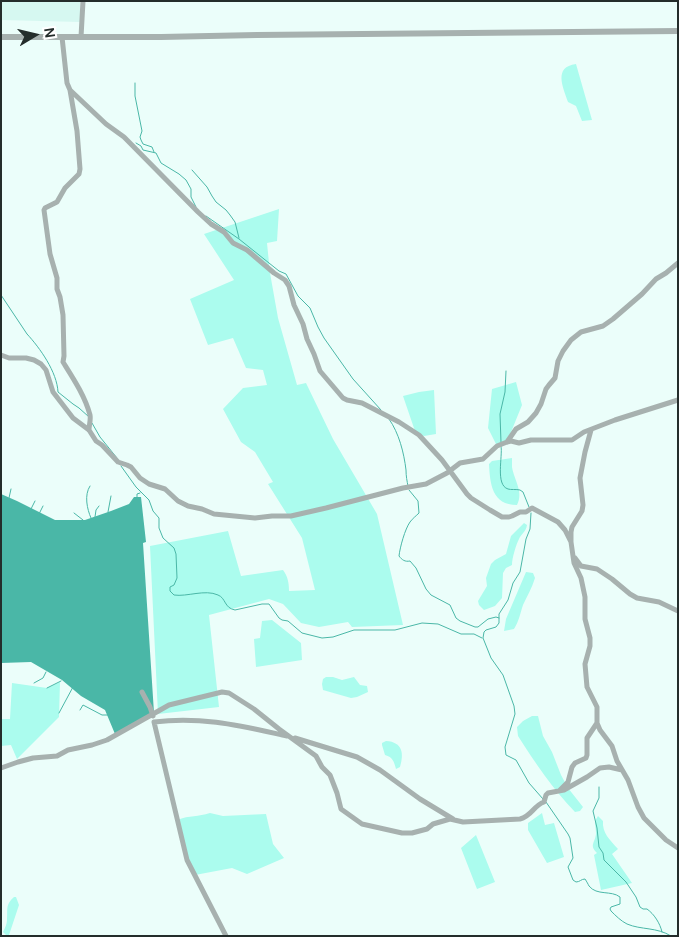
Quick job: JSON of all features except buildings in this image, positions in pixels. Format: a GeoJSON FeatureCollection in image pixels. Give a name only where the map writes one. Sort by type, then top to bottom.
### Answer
{"type":"FeatureCollection","features":[{"type":"Feature","properties":{"kind":"street"},"geometry":{"type":"LineString","coordinates":[[82,1],[82,37]]}},
{"type":"Feature","properties":{"kind":"street"},"geometry":{"type":"LineString","coordinates":[[1,36],[161,37],[678,30]]}},
{"type":"Feature","properties":{"kind":"street"},"geometry":{"type":"LineString","coordinates":[[62,37],[80,169],[79,174],[65,188],[57,202],[44,210],[50,254],[57,278],[57,289],[63,315],[63,362],[80,392],[89,413],[89,430]]}},
{"type":"Feature","properties":{"kind":"street"},"geometry":{"type":"LineString","coordinates":[[70,90],[106,124],[124,137],[211,224],[224,232],[233,243],[247,250],[285,280],[289,286],[294,305],[320,371],[343,398],[362,404],[399,422],[418,435],[442,460],[471,498],[502,517],[526,512],[532,508],[558,522],[565,530],[571,542]]}},
{"type":"Feature","properties":{"kind":"street"},"geometry":{"type":"LineString","coordinates":[[507,442],[516,429],[528,422],[536,413],[546,389],[556,378],[558,361],[571,340],[581,332],[603,326],[613,319],[656,279],[678,263]]}},
{"type":"Feature","properties":{"kind":"street"},"geometry":{"type":"LineString","coordinates":[[1,355],[8,358],[26,358],[41,364],[46,370],[53,392],[73,418],[89,430],[96,441],[118,462],[131,467],[140,478],[149,484],[165,490],[178,501],[188,506],[214,514],[254,518],[291,516],[426,484],[450,471],[460,463],[483,459],[497,446],[507,442],[572,440],[615,420],[678,400]]}},
{"type":"Feature","properties":{"kind":"street"},"geometry":{"type":"LineString","coordinates":[[591,430],[580,478],[582,512],[572,527],[571,542],[574,563],[581,578],[585,597],[585,619],[590,638],[590,646],[585,664],[587,687],[598,711],[600,730],[612,746],[617,761],[628,780],[644,818],[666,840],[678,848]]}},
{"type":"Feature","properties":{"kind":"street"},"geometry":{"type":"LineString","coordinates":[[573,554],[581,566],[602,572],[630,594],[642,599],[658,602],[678,611]]}},
{"type":"Feature","properties":{"kind":"street"},"geometry":{"type":"LineString","coordinates":[[142,692],[150,707],[187,860],[226,936]]}},
{"type":"Feature","properties":{"kind":"street"},"geometry":{"type":"LineString","coordinates":[[1,768],[34,758],[57,756],[68,750],[98,744],[169,706],[225,692],[254,708],[316,756],[322,767],[330,775],[341,808],[358,822],[402,833],[412,833],[427,829],[433,824],[454,819]]}},
{"type":"Feature","properties":{"kind":"street"},"geometry":{"type":"LineString","coordinates":[[154,722],[175,719],[210,721],[289,736],[357,757],[380,770],[420,799],[454,819],[463,822],[525,818],[531,814],[538,804],[544,802],[548,793],[564,790],[587,778],[600,768],[609,767],[622,770]]}},
{"type":"Feature","properties":{"kind":"street"},"geometry":{"type":"LineString","coordinates":[[560,791],[568,782],[575,763],[586,758],[587,738],[598,723]]}},
{"type":"Feature","properties":{"kind":"shaded area"},"geometry":{"type":"Polygon","coordinates":[[[1,1],[80,1],[80,22],[1,20],[1,1]]]}},
{"type":"Feature","properties":{"kind":"shaded area"},"geometry":{"type":"Polygon","coordinates":[[[576,64],[592,120],[582,121],[576,106],[568,102],[562,84],[564,69],[576,64]]]}},
{"type":"Feature","properties":{"kind":"shaded area"},"geometry":{"type":"Polygon","coordinates":[[[279,209],[277,241],[267,243],[270,273],[278,318],[297,385],[306,383],[333,439],[377,514],[403,625],[352,627],[348,622],[319,627],[301,623],[283,604],[269,599],[209,615],[219,707],[158,714],[150,546],[228,531],[241,576],[283,570],[288,580],[289,591],[315,590],[302,538],[268,484],[273,482],[255,452],[241,442],[223,409],[243,388],[267,385],[263,370],[246,368],[233,338],[208,345],[190,299],[234,280],[204,234],[279,209]]]}},
{"type":"Feature","properties":{"kind":"shaded area"},"geometry":{"type":"Polygon","coordinates":[[[516,382],[522,405],[507,442],[497,446],[488,428],[492,389],[516,382]]]}},
{"type":"Feature","properties":{"kind":"shaded area"},"geometry":{"type":"Polygon","coordinates":[[[434,390],[436,434],[424,436],[416,434],[403,396],[434,390]]]}},
{"type":"Feature","properties":{"kind":"shaded area"},"geometry":{"type":"Polygon","coordinates":[[[512,458],[512,467],[519,491],[517,505],[509,504],[497,497],[489,472],[489,464],[492,461],[512,458]]]}},
{"type":"Feature","properties":{"kind":"shaded area"},"geometry":{"type":"Polygon","coordinates":[[[1,494],[55,520],[85,520],[129,504],[134,497],[141,497],[146,542],[143,543],[154,713],[115,734],[105,710],[81,696],[62,680],[31,662],[1,663],[1,494]]]}},
{"type":"Feature","properties":{"kind":"shaded area"},"geometry":{"type":"Polygon","coordinates":[[[524,523],[527,525],[513,555],[512,565],[506,568],[503,573],[502,598],[495,606],[484,610],[478,601],[487,586],[486,578],[491,564],[506,554],[511,536],[524,523]]]}},
{"type":"Feature","properties":{"kind":"shaded area"},"geometry":{"type":"Polygon","coordinates":[[[526,572],[533,573],[534,582],[514,629],[504,631],[506,619],[526,572]]]}},
{"type":"Feature","properties":{"kind":"shaded area"},"geometry":{"type":"Polygon","coordinates":[[[272,620],[301,643],[302,660],[256,667],[254,639],[260,638],[262,621],[272,620]]]}},
{"type":"Feature","properties":{"kind":"shaded area"},"geometry":{"type":"Polygon","coordinates":[[[326,677],[342,680],[354,677],[360,685],[367,686],[368,692],[351,698],[323,690],[323,679],[326,677]]]}},
{"type":"Feature","properties":{"kind":"shaded area"},"geometry":{"type":"Polygon","coordinates":[[[60,682],[59,717],[17,759],[11,745],[1,746],[1,719],[10,719],[12,683],[47,688],[60,682]]]}},
{"type":"Feature","properties":{"kind":"shaded area"},"geometry":{"type":"Polygon","coordinates":[[[532,716],[538,716],[543,736],[561,775],[568,788],[583,807],[580,811],[575,812],[559,794],[518,736],[517,727],[532,716]]]}},
{"type":"Feature","properties":{"kind":"shaded area"},"geometry":{"type":"Polygon","coordinates":[[[386,741],[396,744],[401,750],[400,767],[396,769],[391,758],[385,755],[382,743],[386,741]]]}},
{"type":"Feature","properties":{"kind":"shaded area"},"geometry":{"type":"Polygon","coordinates":[[[210,813],[223,816],[266,814],[273,844],[284,858],[247,874],[232,868],[195,875],[187,860],[177,820],[210,813]]]}},
{"type":"Feature","properties":{"kind":"shaded area"},"geometry":{"type":"Polygon","coordinates":[[[542,813],[545,825],[554,823],[564,857],[547,863],[528,830],[528,823],[542,813]]]}},
{"type":"Feature","properties":{"kind":"shaded area"},"geometry":{"type":"Polygon","coordinates":[[[598,816],[603,821],[607,836],[618,849],[612,854],[632,883],[601,890],[594,855],[597,853],[593,846],[596,834],[595,821],[598,816]]]}},
{"type":"Feature","properties":{"kind":"shaded area"},"geometry":{"type":"Polygon","coordinates":[[[476,835],[495,882],[477,889],[461,848],[476,835]]]}},
{"type":"Feature","properties":{"kind":"shaded area"},"geometry":{"type":"Polygon","coordinates":[[[16,897],[19,905],[9,935],[7,936],[3,932],[7,923],[8,905],[16,897]]]}},
{"type":"Feature","properties":{"kind":"waterway"},"geometry":{"type":"LineString","coordinates":[[135,83],[135,96],[142,131],[140,137],[143,144],[152,147],[154,152]]}},
{"type":"Feature","properties":{"kind":"waterway"},"geometry":{"type":"LineString","coordinates":[[136,143],[143,150],[156,153],[161,163],[186,180],[191,189],[191,197],[196,207]]}},
{"type":"Feature","properties":{"kind":"waterway"},"geometry":{"type":"LineString","coordinates":[[192,170],[207,187],[216,202],[226,210],[235,222],[239,238]]}},
{"type":"Feature","properties":{"kind":"waterway"},"geometry":{"type":"LineString","coordinates":[[206,216],[279,271],[286,274],[298,296],[310,308],[324,338],[353,379],[381,410]]}},
{"type":"Feature","properties":{"kind":"waterway"},"geometry":{"type":"LineString","coordinates":[[1,295],[47,361],[55,376],[58,392],[89,417]]}},
{"type":"Feature","properties":{"kind":"waterway"},"geometry":{"type":"LineString","coordinates":[[501,442],[500,414],[505,392],[506,371]]}},
{"type":"Feature","properties":{"kind":"waterway"},"geometry":{"type":"LineString","coordinates":[[389,419],[396,430],[400,443],[408,486]]}},
{"type":"Feature","properties":{"kind":"waterway"},"geometry":{"type":"LineString","coordinates":[[92,423],[100,437],[117,458]]}},
{"type":"Feature","properties":{"kind":"waterway"},"geometry":{"type":"LineString","coordinates":[[501,446],[500,470],[502,482],[508,489],[523,492],[529,507]]}},
{"type":"Feature","properties":{"kind":"waterway"},"geometry":{"type":"LineString","coordinates":[[121,466],[136,487],[149,500],[153,511],[159,518],[159,528],[163,538],[174,548],[177,578],[174,585],[170,587],[170,591],[174,595],[213,593],[221,596],[229,607],[235,610],[269,604],[279,618],[288,621],[302,633],[322,638],[333,637],[354,630],[395,630],[422,623],[438,624],[461,634],[474,634],[482,638]]}},
{"type":"Feature","properties":{"kind":"waterway"},"geometry":{"type":"LineString","coordinates":[[90,486],[87,502],[91,518]]}},
{"type":"Feature","properties":{"kind":"waterway"},"geometry":{"type":"LineString","coordinates":[[9,498],[11,489]]}},
{"type":"Feature","properties":{"kind":"waterway"},"geometry":{"type":"LineString","coordinates":[[409,490],[418,501],[419,513],[406,529],[399,556],[404,560],[410,561],[416,568],[426,589],[431,595],[450,605],[456,618],[460,621],[478,627],[488,619],[499,618]]}},
{"type":"Feature","properties":{"kind":"waterway"},"geometry":{"type":"LineString","coordinates":[[137,497],[137,494],[140,493]]}},
{"type":"Feature","properties":{"kind":"waterway"},"geometry":{"type":"LineString","coordinates":[[108,512],[111,496]]}},
{"type":"Feature","properties":{"kind":"waterway"},"geometry":{"type":"LineString","coordinates":[[31,509],[35,501]]}},
{"type":"Feature","properties":{"kind":"waterway"},"geometry":{"type":"LineString","coordinates":[[39,514],[43,506]]}},
{"type":"Feature","properties":{"kind":"waterway"},"geometry":{"type":"LineString","coordinates":[[95,517],[99,506]]}},
{"type":"Feature","properties":{"kind":"waterway"},"geometry":{"type":"LineString","coordinates":[[74,513],[83,520]]}},
{"type":"Feature","properties":{"kind":"waterway"},"geometry":{"type":"LineString","coordinates":[[531,513],[530,529],[526,539],[520,572],[513,583],[508,600],[499,614],[499,623],[496,627],[486,630],[483,638],[491,658],[503,675],[514,706],[515,714],[505,747],[506,755],[516,760],[529,783],[543,799]]}},
{"type":"Feature","properties":{"kind":"waterway"},"geometry":{"type":"LineString","coordinates":[[34,683],[43,678],[46,672]]}},
{"type":"Feature","properties":{"kind":"waterway"},"geometry":{"type":"LineString","coordinates":[[47,688],[61,681]]}},
{"type":"Feature","properties":{"kind":"waterway"},"geometry":{"type":"LineString","coordinates":[[59,713],[73,687]]}},
{"type":"Feature","properties":{"kind":"waterway"},"geometry":{"type":"LineString","coordinates":[[80,710],[83,705],[102,715],[109,715]]}},
{"type":"Feature","properties":{"kind":"waterway"},"geometry":{"type":"LineString","coordinates":[[599,787],[599,798],[593,811],[599,847],[603,853],[604,860],[626,882],[640,907],[647,909],[654,916],[662,932]]}},
{"type":"Feature","properties":{"kind":"waterway"},"geometry":{"type":"LineString","coordinates":[[546,802],[570,838],[573,858],[568,867],[573,880],[576,882],[585,879],[592,889],[620,897],[620,904],[610,909],[625,923],[660,931],[671,936]]}}]}
